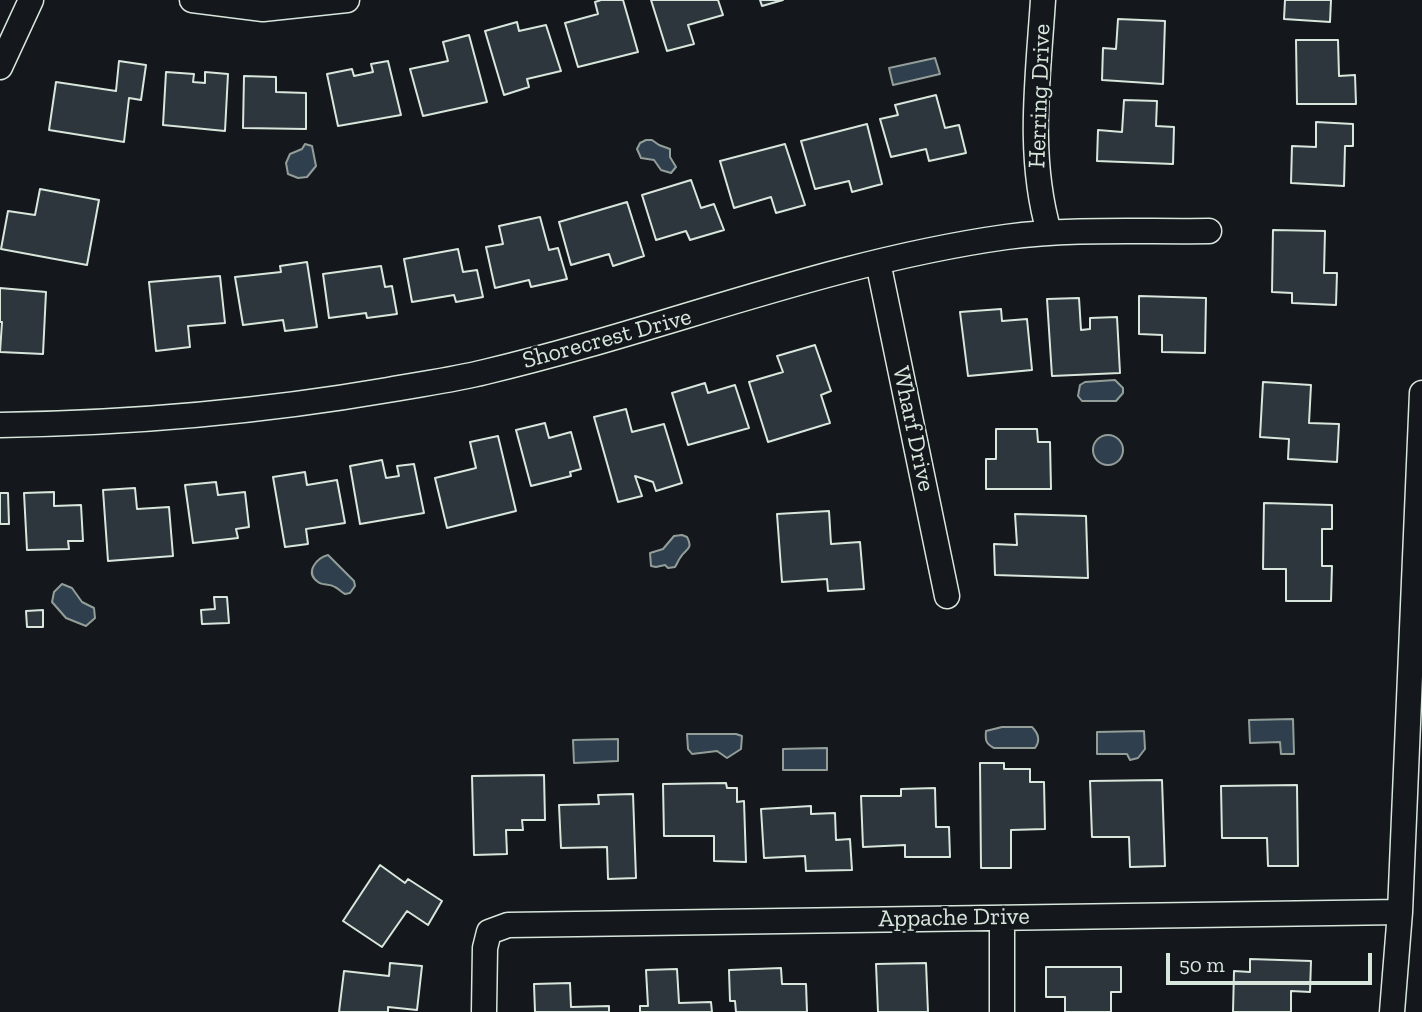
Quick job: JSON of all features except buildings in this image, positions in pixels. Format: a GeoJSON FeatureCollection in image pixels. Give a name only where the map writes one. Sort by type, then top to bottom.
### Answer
{"type":"FeatureCollection","features":[{"type":"Feature","properties":{"kind":"street"},"geometry":{"type":"LineString","coordinates":[[0,66],[31,0]]}},
{"type":"Feature","properties":{"kind":"street"},"geometry":{"type":"LineString","coordinates":[[192,0],[263,9],[346,0]]}},
{"type":"Feature","properties":{"kind":"street","name":"Herring Drive"},"geometry":{"type":"LineString","coordinates":[[1043,0],[1035,128],[1038,183],[1049,232]]}},
{"type":"Feature","properties":{"kind":"street","name":"Shorecrest Drive"},"geometry":{"type":"LineString","coordinates":[[0,425],[187,416],[309,403],[470,375],[609,340],[878,262],[978,242],[1049,232],[1209,231]]}},
{"type":"Feature","properties":{"kind":"street","name":"Wharf Drive"},"geometry":{"type":"LineString","coordinates":[[878,262],[947,596]]}},
{"type":"Feature","properties":{"kind":"street"},"geometry":{"type":"LineString","coordinates":[[1392,1012],[1400,912],[1422,393]]}},
{"type":"Feature","properties":{"kind":"street","name":"Appache Drive"},"geometry":{"type":"LineString","coordinates":[[484,1012],[485,948],[489,932],[508,925],[1400,912]]}},
{"type":"Feature","properties":{"kind":"street"},"geometry":{"type":"LineString","coordinates":[[1002,918],[1002,1012]]}},
{"type":"Feature","properties":{"kind":"water"},"geometry":{"type":"Polygon","coordinates":[[[935,58],[940,74],[893,85],[889,68],[935,58]]]}},
{"type":"Feature","properties":{"kind":"water"},"geometry":{"type":"Polygon","coordinates":[[[652,140],[670,149],[670,157],[676,167],[671,173],[661,170],[654,160],[641,158],[637,149],[640,143],[652,140]]]}},
{"type":"Feature","properties":{"kind":"water"},"geometry":{"type":"Polygon","coordinates":[[[305,144],[312,146],[316,166],[307,177],[298,178],[288,174],[286,163],[290,154],[302,149],[305,144]]]}},
{"type":"Feature","properties":{"kind":"water"},"geometry":{"type":"Polygon","coordinates":[[[1115,380],[1123,388],[1123,393],[1116,401],[1082,401],[1078,396],[1080,385],[1085,382],[1115,380]]]}},
{"type":"Feature","properties":{"kind":"water"},"geometry":{"type":"Polygon","coordinates":[[[1108,435],[1118,440],[1123,450],[1118,460],[1108,465],[1098,460],[1093,450],[1098,440],[1108,435]]]}},
{"type":"Feature","properties":{"kind":"water"},"geometry":{"type":"Polygon","coordinates":[[[674,536],[687,537],[689,547],[675,567],[651,566],[650,553],[663,549],[674,536]]]}},
{"type":"Feature","properties":{"kind":"water"},"geometry":{"type":"Polygon","coordinates":[[[328,555],[354,581],[355,586],[350,593],[345,594],[314,578],[314,566],[328,555]]]}},
{"type":"Feature","properties":{"kind":"water"},"geometry":{"type":"Polygon","coordinates":[[[62,584],[72,588],[82,602],[94,608],[95,618],[86,626],[66,618],[52,602],[54,592],[62,584]]]}},
{"type":"Feature","properties":{"kind":"water"},"geometry":{"type":"Polygon","coordinates":[[[1293,719],[1294,754],[1281,754],[1280,742],[1250,743],[1249,720],[1293,719]]]}},
{"type":"Feature","properties":{"kind":"water"},"geometry":{"type":"Polygon","coordinates":[[[1002,727],[1032,727],[1038,737],[1035,748],[994,748],[986,739],[986,731],[1002,727]]]}},
{"type":"Feature","properties":{"kind":"water"},"geometry":{"type":"Polygon","coordinates":[[[1144,731],[1145,749],[1138,758],[1130,760],[1127,754],[1097,754],[1097,732],[1144,731]]]}},
{"type":"Feature","properties":{"kind":"water"},"geometry":{"type":"Polygon","coordinates":[[[687,734],[736,734],[742,736],[741,749],[727,758],[717,751],[692,754],[688,749],[687,734]]]}},
{"type":"Feature","properties":{"kind":"water"},"geometry":{"type":"Polygon","coordinates":[[[618,739],[618,761],[574,763],[573,740],[618,739]]]}},
{"type":"Feature","properties":{"kind":"water"},"geometry":{"type":"Polygon","coordinates":[[[827,748],[827,770],[783,770],[783,749],[827,748]]]}}]}
